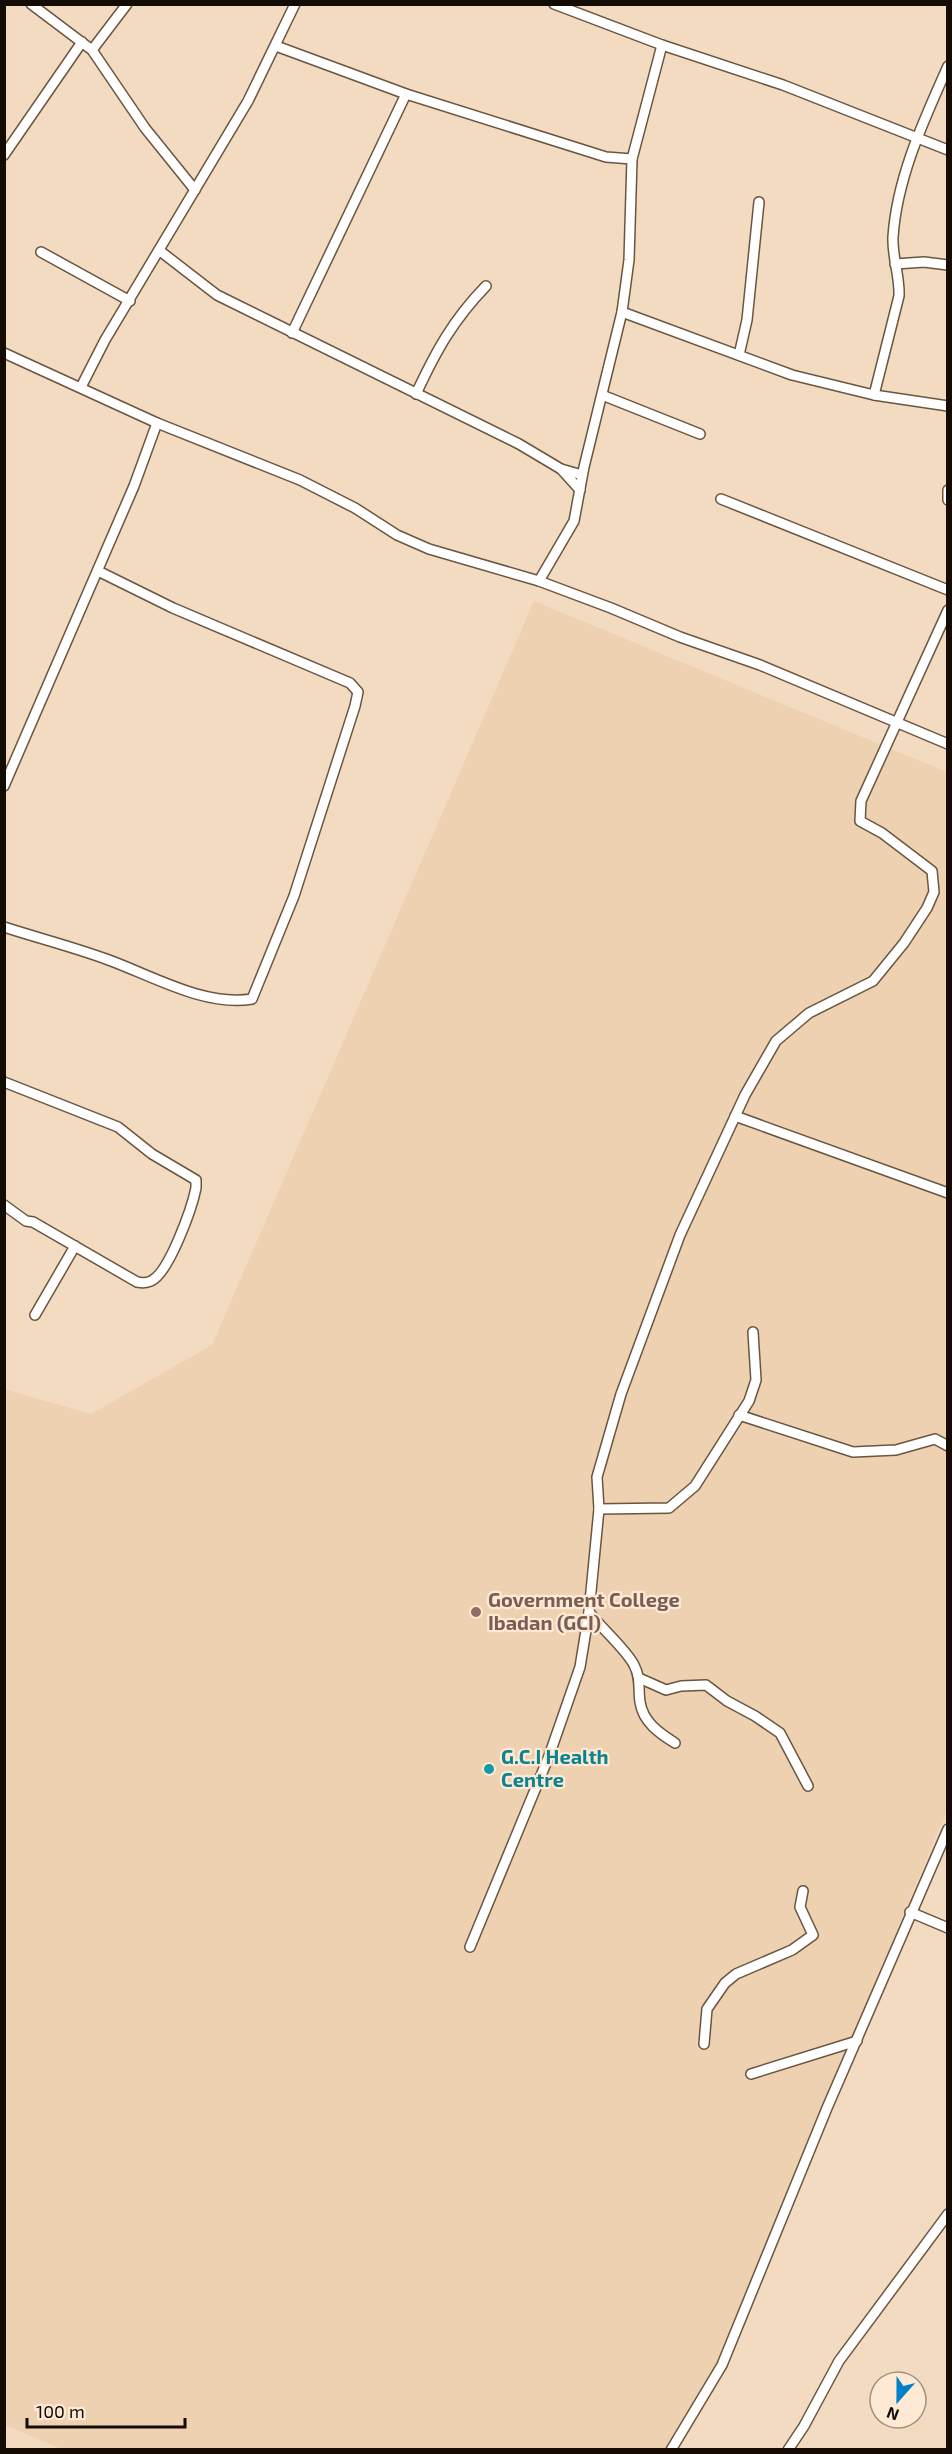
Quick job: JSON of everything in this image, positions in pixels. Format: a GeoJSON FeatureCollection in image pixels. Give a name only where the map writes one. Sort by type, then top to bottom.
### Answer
{"type":"FeatureCollection","features":[{"type":"Feature","properties":{"kind":"street"},"geometry":{"type":"LineString","coordinates":[[31,4],[92,50],[145,128],[195,190]]}},
{"type":"Feature","properties":{"kind":"street"},"geometry":{"type":"LineString","coordinates":[[92,50],[127,4]]}},
{"type":"Feature","properties":{"kind":"street"},"geometry":{"type":"LineString","coordinates":[[81,387],[276,46],[295,4]]}},
{"type":"Feature","properties":{"kind":"street"},"geometry":{"type":"LineString","coordinates":[[554,4],[662,45],[783,85],[948,150]]}},
{"type":"Feature","properties":{"kind":"street"},"geometry":{"type":"LineString","coordinates":[[4,155],[82,42]]}},
{"type":"Feature","properties":{"kind":"street"},"geometry":{"type":"LineString","coordinates":[[539,581],[574,521],[582,475],[622,312],[629,260],[632,159],[662,45]]}},
{"type":"Feature","properties":{"kind":"street"},"geometry":{"type":"LineString","coordinates":[[276,46],[406,94],[606,157],[632,159]]}},
{"type":"Feature","properties":{"kind":"street"},"geometry":{"type":"LineString","coordinates":[[874,395],[898,296],[899,283],[893,238],[899,193],[918,138],[948,66]]}},
{"type":"Feature","properties":{"kind":"street"},"geometry":{"type":"LineString","coordinates":[[938,89],[948,96]]}},
{"type":"Feature","properties":{"kind":"street"},"geometry":{"type":"LineString","coordinates":[[291,333],[406,94]]}},
{"type":"Feature","properties":{"kind":"street"},"geometry":{"type":"LineString","coordinates":[[739,355],[747,320],[759,202]]}},
{"type":"Feature","properties":{"kind":"street"},"geometry":{"type":"LineString","coordinates":[[160,251],[217,295],[519,444],[561,469],[582,475]]}},
{"type":"Feature","properties":{"kind":"street"},"geometry":{"type":"LineString","coordinates":[[41,252],[130,301]]}},
{"type":"Feature","properties":{"kind":"street"},"geometry":{"type":"LineString","coordinates":[[895,264],[924,262],[948,265]]}},
{"type":"Feature","properties":{"kind":"street"},"geometry":{"type":"LineString","coordinates":[[416,394],[441,341],[462,310],[486,286]]}},
{"type":"Feature","properties":{"kind":"street"},"geometry":{"type":"LineString","coordinates":[[622,312],[792,375],[874,395],[948,406]]}},
{"type":"Feature","properties":{"kind":"street"},"geometry":{"type":"LineString","coordinates":[[4,353],[157,423],[300,480],[354,508],[397,535],[429,549],[539,581],[680,637],[760,665],[948,744]]}},
{"type":"Feature","properties":{"kind":"street"},"geometry":{"type":"LineString","coordinates":[[602,395],[700,434]]}},
{"type":"Feature","properties":{"kind":"street"},"geometry":{"type":"LineString","coordinates":[[4,786],[134,486],[157,423]]}},
{"type":"Feature","properties":{"kind":"street"},"geometry":{"type":"LineString","coordinates":[[561,469],[580,490]]}},
{"type":"Feature","properties":{"kind":"street"},"geometry":{"type":"LineString","coordinates":[[948,490],[945,496],[948,500]]}},
{"type":"Feature","properties":{"kind":"street"},"geometry":{"type":"LineString","coordinates":[[722,499],[948,590]]}},
{"type":"Feature","properties":{"kind":"street"},"geometry":{"type":"LineString","coordinates":[[4,927],[106,959],[198,994],[240,1001],[252,999],[294,896],[355,706],[358,692],[350,683],[173,608],[98,571]]}},
{"type":"Feature","properties":{"kind":"street"},"geometry":{"type":"LineString","coordinates":[[470,1947],[552,1747],[580,1667],[589,1612],[599,1509],[597,1477],[621,1394],[680,1235],[735,1116],[776,1041],[809,1013],[873,981],[904,943],[934,892],[932,871],[882,833],[860,821],[861,801],[898,722],[918,671],[948,610]]}},
{"type":"Feature","properties":{"kind":"street"},"geometry":{"type":"LineString","coordinates":[[4,1082],[118,1127],[152,1154],[196,1180],[192,1206],[177,1243],[153,1281],[137,1282],[33,1222],[26,1221],[4,1205]]}},
{"type":"Feature","properties":{"kind":"street"},"geometry":{"type":"LineString","coordinates":[[735,1116],[948,1193]]}},
{"type":"Feature","properties":{"kind":"street"},"geometry":{"type":"LineString","coordinates":[[35,1315],[75,1246]]}},
{"type":"Feature","properties":{"kind":"street"},"geometry":{"type":"LineString","coordinates":[[599,1509],[669,1508],[695,1486],[749,1401],[756,1380],[753,1332]]}},
{"type":"Feature","properties":{"kind":"street"},"geometry":{"type":"LineString","coordinates":[[739,1415],[853,1452],[897,1450],[935,1439],[948,1446]]}},
{"type":"Feature","properties":{"kind":"street"},"geometry":{"type":"LineString","coordinates":[[589,1612],[634,1664],[639,1678],[640,1703],[645,1718],[660,1734],[675,1743]]}},
{"type":"Feature","properties":{"kind":"street"},"geometry":{"type":"LineString","coordinates":[[639,1678],[666,1690],[681,1686],[706,1686],[755,1716],[780,1733],[808,1786]]}},
{"type":"Feature","properties":{"kind":"street"},"geometry":{"type":"LineString","coordinates":[[671,2450],[722,2365],[770,2244],[910,1912],[948,1828]]}},
{"type":"Feature","properties":{"kind":"street"},"geometry":{"type":"LineString","coordinates":[[704,2044],[707,2009],[725,1983],[736,1974],[792,1950],[813,1935],[800,1908],[803,1891]]}},
{"type":"Feature","properties":{"kind":"street"},"geometry":{"type":"LineString","coordinates":[[910,1912],[948,1928]]}},
{"type":"Feature","properties":{"kind":"street"},"geometry":{"type":"LineString","coordinates":[[751,2074],[857,2041]]}},
{"type":"Feature","properties":{"kind":"street"},"geometry":{"type":"LineString","coordinates":[[788,2450],[804,2427],[839,2361],[948,2214]]}},
{"type":"Feature","properties":{"kind":"shaded area","name":"Government College Ibadan (GCI)"},"geometry":{"type":"Polygon","coordinates":[[[534,601],[947,772],[947,1810],[702,2399],[667,2449],[64,2450],[5,2425],[4,1389],[91,1414],[212,1345],[534,601]]]}},
{"type":"Feature","properties":{"kind":"place","name":"Government College Ibadan (GCI)"},"geometry":{"type":"Point","coordinates":[476,1612]}},
{"type":"Feature","properties":{"kind":"place","name":"G.C.I Health Centre"},"geometry":{"type":"Point","coordinates":[489,1769]}}]}
